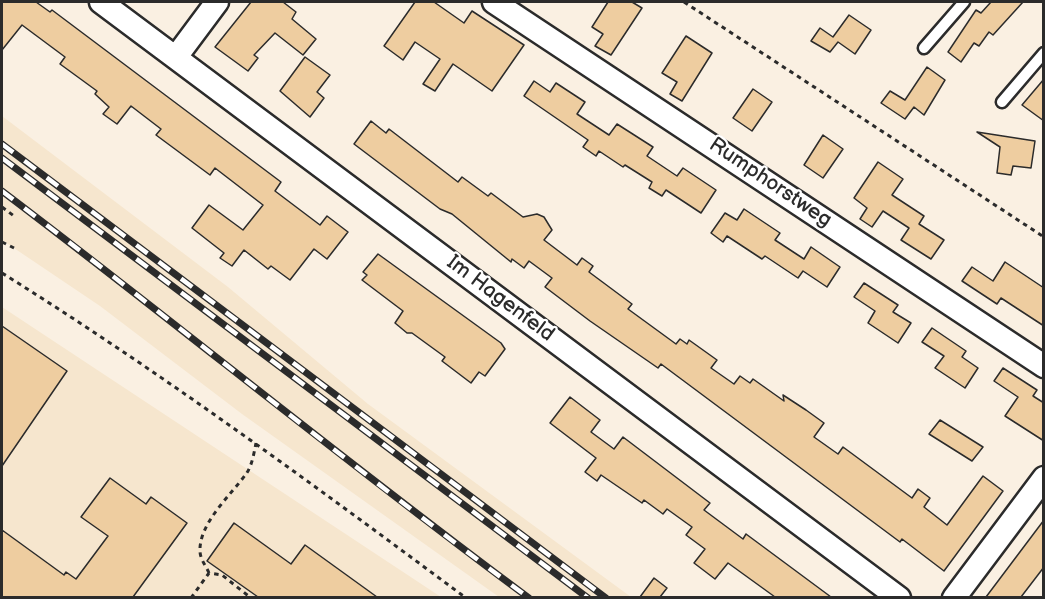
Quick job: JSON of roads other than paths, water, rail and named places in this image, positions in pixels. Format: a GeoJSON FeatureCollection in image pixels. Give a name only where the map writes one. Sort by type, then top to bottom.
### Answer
{"type":"FeatureCollection","features":[{"type":"Feature","properties":{"kind":"street","name":"Im Hagenfeld"},"geometry":{"type":"LineString","coordinates":[[101,2],[899,597]]}},
{"type":"Feature","properties":{"kind":"street"},"geometry":{"type":"LineString","coordinates":[[176,57],[217,2]]}},
{"type":"Feature","properties":{"kind":"street","name":"Rumphorstweg"},"geometry":{"type":"LineString","coordinates":[[494,2],[1044,366]]}},
{"type":"Feature","properties":{"kind":"street"},"geometry":{"type":"LineString","coordinates":[[954,597],[1041,485]]}},
{"type":"Feature","properties":{"kind":"lane"},"geometry":{"type":"LineString","coordinates":[[924,48],[964,2]]}},
{"type":"Feature","properties":{"kind":"lane"},"geometry":{"type":"LineString","coordinates":[[1002,102],[1044,53]]}},
{"type":"Feature","properties":{"kind":"railway"},"geometry":{"type":"LineString","coordinates":[[2,144],[606,598]]}},
{"type":"Feature","properties":{"kind":"railway"},"geometry":{"type":"LineString","coordinates":[[2,158],[588,598]]}},
{"type":"Feature","properties":{"kind":"railway"},"geometry":{"type":"LineString","coordinates":[[2,191],[396,498],[529,598]]}}]}
